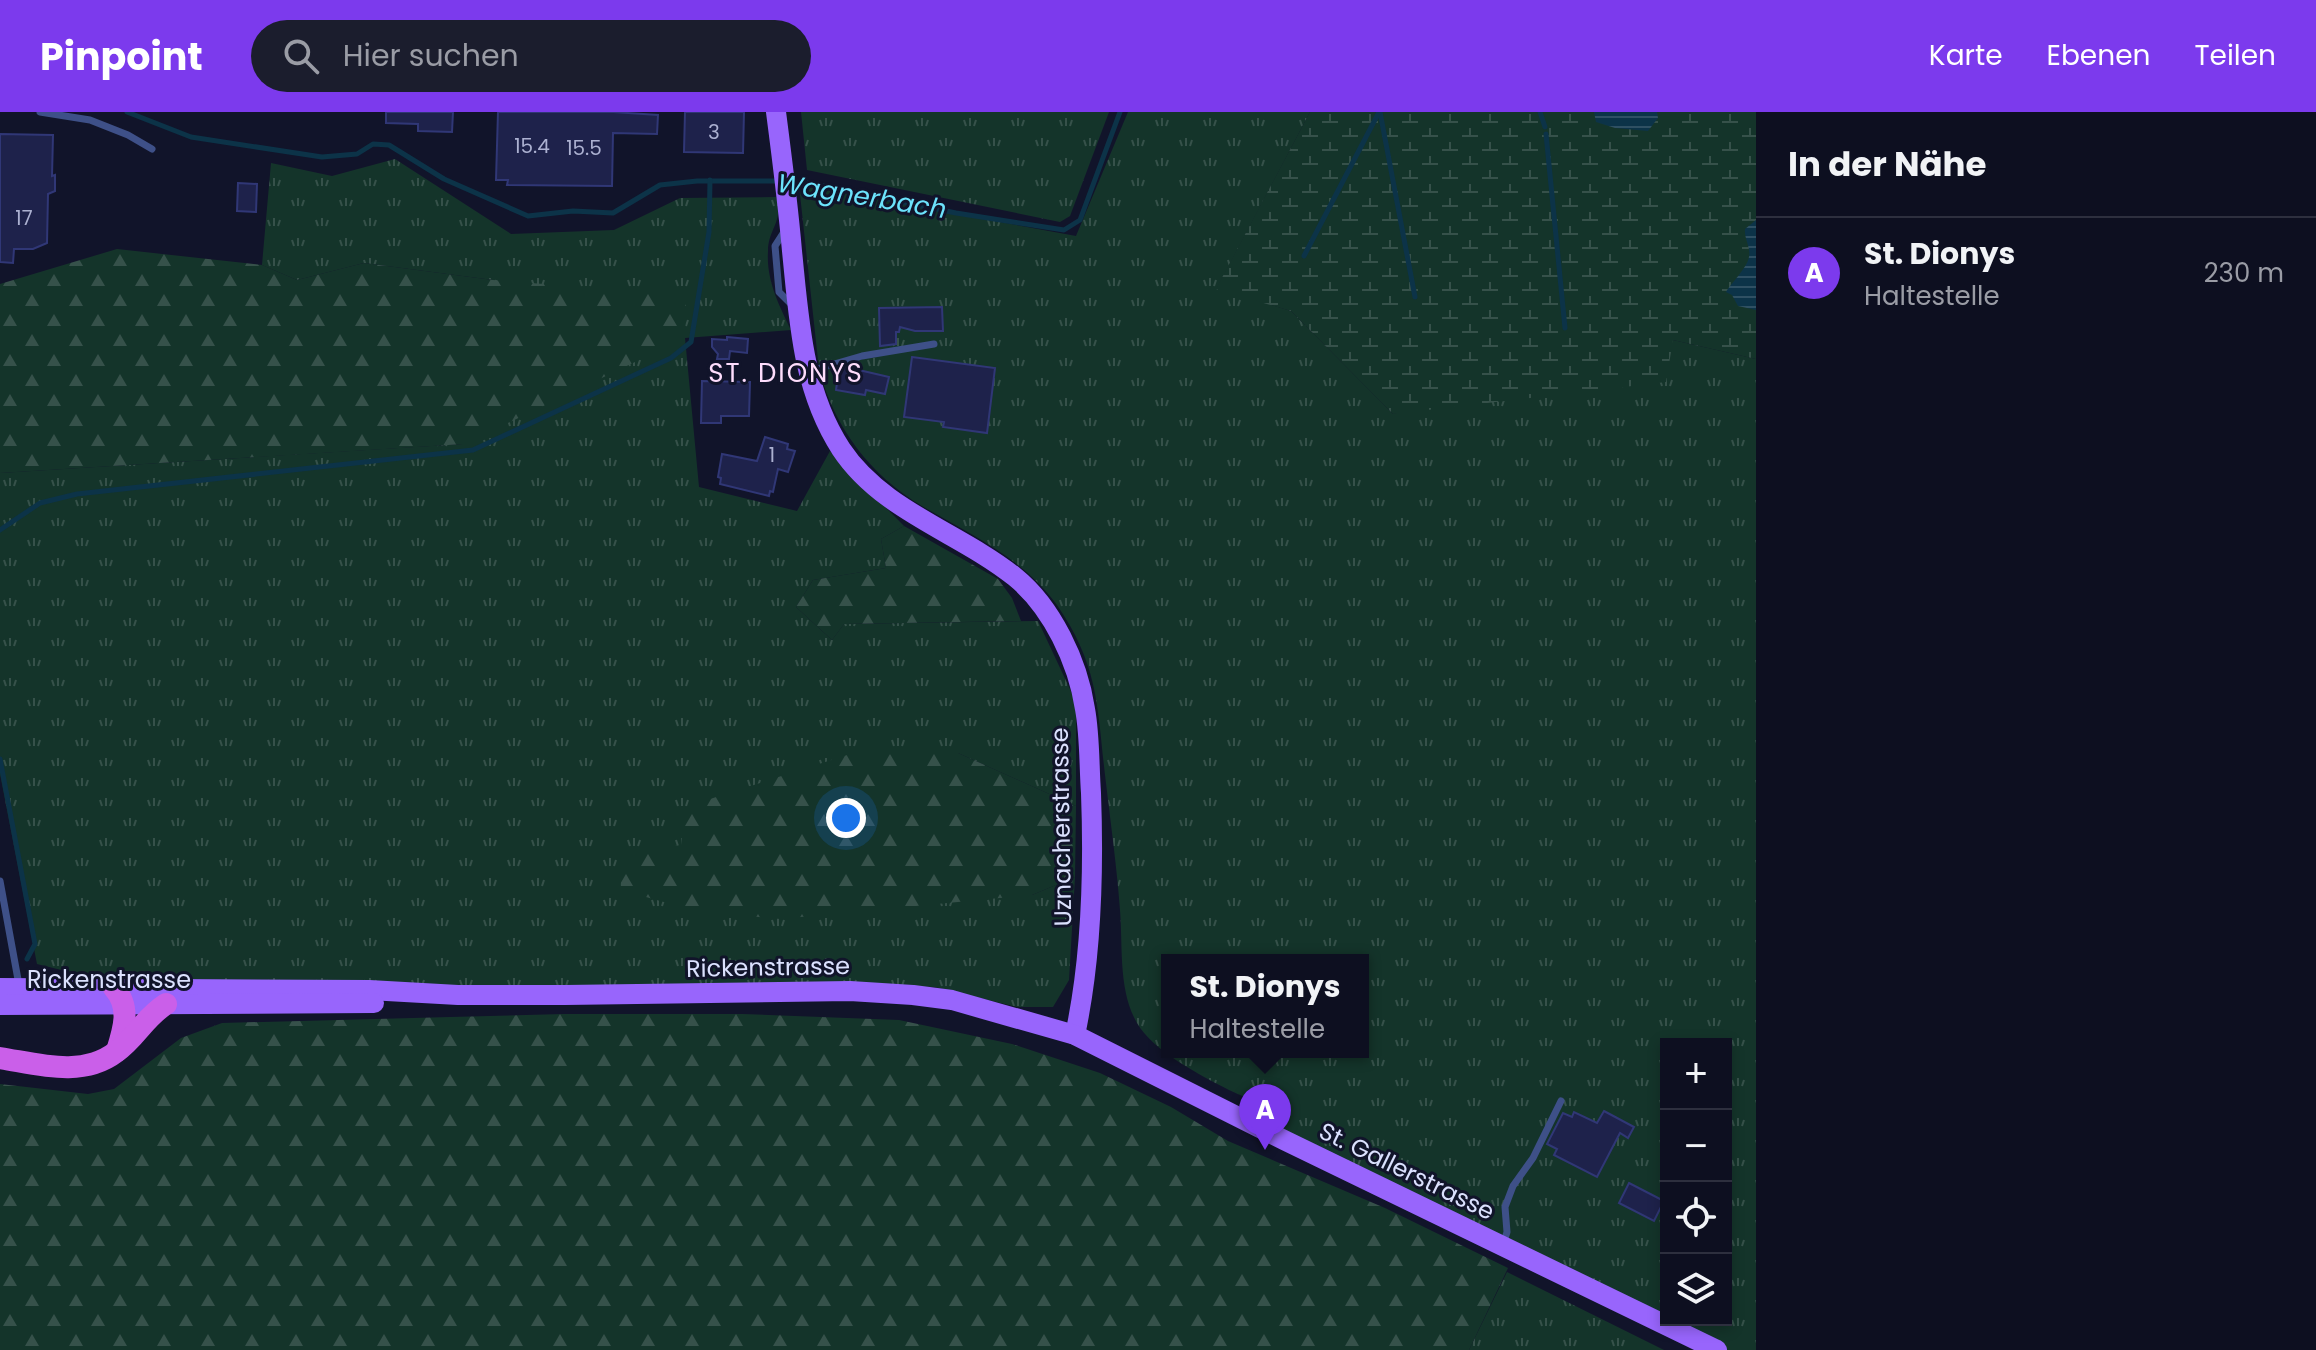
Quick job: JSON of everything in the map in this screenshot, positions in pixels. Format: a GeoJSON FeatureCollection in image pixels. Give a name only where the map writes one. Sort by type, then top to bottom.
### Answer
{"type":"FeatureCollection","features":[{"type":"Feature","properties":{"kind":"highway"},"geometry":{"type":"LineString","coordinates":[[116,1052],[124,1030],[118,996]]}},
{"type":"Feature","properties":{"kind":"highway"},"geometry":{"type":"LineString","coordinates":[[0,1058],[65,1068],[95,1064],[116,1052],[150,1015],[166,1004]]}},
{"type":"Feature","properties":{"kind":"main road","name":"Uznacherstrasse"},"geometry":{"type":"LineString","coordinates":[[776,112],[803,358],[820,411],[841,449],[865,479],[909,511],[981,552],[1018,579],[1042,606],[1074,667],[1085,707],[1089,744],[1093,880],[1083,996],[1075,1035]]}},
{"type":"Feature","properties":{"kind":"main road","name":"Rickenstrasse"},"geometry":{"type":"LineString","coordinates":[[10,988],[118,996],[166,1004],[403,1003],[458,995]]}},
{"type":"Feature","properties":{"kind":"main road","name":"Rickenstrasse"},"geometry":{"type":"LineString","coordinates":[[0,1005],[118,996],[369,990],[458,995],[850,991],[952,1000],[1075,1035]]}},
{"type":"Feature","properties":{"kind":"main road","name":"St. Gallerstrasse"},"geometry":{"type":"LineString","coordinates":[[1075,1035],[1717,1350]]}},
{"type":"Feature","properties":{"kind":"lane"},"geometry":{"type":"LineString","coordinates":[[40,112],[90,120],[128,135],[152,149]]}},
{"type":"Feature","properties":{"kind":"lane"},"geometry":{"type":"LineString","coordinates":[[808,371],[862,356],[934,344]]}},
{"type":"Feature","properties":{"kind":"lane"},"geometry":{"type":"LineString","coordinates":[[0,881],[10,988]]}},
{"type":"Feature","properties":{"kind":"lane"},"geometry":{"type":"LineString","coordinates":[[1502,1247],[1507,1232],[1505,1207],[1513,1186],[1533,1158],[1561,1101]]}},
{"type":"Feature","properties":{"kind":"green space"},"geometry":{"type":"Polygon","coordinates":[[[801,112],[1109,112],[1070,216],[1060,222],[807,170],[801,112]]]}},
{"type":"Feature","properties":{"kind":"green space"},"geometry":{"type":"Polygon","coordinates":[[[1128,112],[1310,112],[1217,288],[1291,311],[1393,414],[1673,340],[1756,359],[1756,1350],[1717,1350],[1668,1326],[1732,1326],[1732,1038],[1660,1038],[1660,1322],[1286,1141],[1258,1104],[1174,1058],[1369,1058],[1369,954],[1161,954],[1161,1048],[1144,1033],[1131,1010],[1124,982],[1117,878],[1098,712],[1082,650],[1057,605],[1028,573],[995,548],[903,494],[871,464],[844,430],[819,369],[799,185],[1076,236],[1128,112]]]}},
{"type":"Feature","properties":{"kind":"green space"},"geometry":{"type":"Polygon","coordinates":[[[1310,112],[1756,112],[1756,359],[1673,340],[1666,382],[1393,414],[1291,311],[1216,289],[1310,112]]]}},
{"type":"Feature","properties":{"kind":"green space"},"geometry":{"type":"Polygon","coordinates":[[[395,159],[511,234],[614,230],[680,198],[776,197],[778,213],[769,243],[769,272],[774,292],[791,330],[685,338],[699,487],[797,511],[830,451],[904,526],[881,539],[886,568],[813,580],[796,607],[832,640],[844,624],[1038,621],[1076,702],[1076,806],[958,753],[1032,895],[1075,877],[1069,980],[1053,1007],[1017,1007],[935,987],[784,983],[486,987],[102,980],[37,964],[0,774],[0,473],[463,444],[493,280],[364,263],[297,280],[262,265],[271,163],[332,176],[395,159]]]}},
{"type":"Feature","properties":{"kind":"green space"},"geometry":{"type":"Polygon","coordinates":[[[117,249],[262,265],[297,280],[364,263],[493,280],[686,295],[685,338],[464,444],[0,473],[0,284],[117,249]]]}},
{"type":"Feature","properties":{"kind":"green space"},"geometry":{"type":"Polygon","coordinates":[[[904,526],[998,579],[1012,598],[1021,621],[844,624],[832,640],[796,607],[813,580],[886,568],[881,539],[904,526]]]}},
{"type":"Feature","properties":{"kind":"green space"},"geometry":{"type":"Polygon","coordinates":[[[958,753],[1076,806],[1075,877],[1032,895],[780,919],[696,911],[621,890],[620,855],[681,845],[685,807],[847,755],[958,753]]]}},
{"type":"Feature","properties":{"kind":"green space"},"geometry":{"type":"Polygon","coordinates":[[[564,1014],[742,1014],[899,1020],[1012,1044],[1100,1073],[1171,1107],[1228,1141],[1385,1208],[1508,1268],[1469,1350],[0,1350],[0,1084],[88,1094],[114,1089],[181,1038],[222,1023],[564,1014]]]}},
{"type":"Feature","properties":{"kind":"green space"},"geometry":{"type":"Polygon","coordinates":[[[1507,1272],[1664,1350],[1469,1350],[1507,1272]]]}},
{"type":"Feature","properties":{"kind":"water"},"geometry":{"type":"Polygon","coordinates":[[[1594,112],[1657,112],[1658,118],[1648,131],[1615,128],[1596,122],[1594,112]]]}},
{"type":"Feature","properties":{"kind":"water"},"geometry":{"type":"Polygon","coordinates":[[[1756,220],[1756,310],[1738,306],[1732,295],[1726,292],[1748,261],[1745,229],[1756,220]]]}},
{"type":"Feature","properties":{"kind":"building"},"geometry":{"type":"Polygon","coordinates":[[[386,112],[453,112],[452,132],[418,131],[418,124],[386,123],[386,112]]]}},
{"type":"Feature","properties":{"kind":"building"},"geometry":{"type":"Polygon","coordinates":[[[498,112],[658,115],[657,134],[613,133],[612,186],[507,185],[508,180],[496,180],[498,112]]]}},
{"type":"Feature","properties":{"kind":"building"},"geometry":{"type":"Polygon","coordinates":[[[685,112],[744,112],[743,153],[684,152],[685,112]]]}},
{"type":"Feature","properties":{"kind":"building"},"geometry":{"type":"Polygon","coordinates":[[[0,134],[53,135],[52,176],[55,175],[55,191],[48,194],[47,243],[33,249],[14,249],[13,263],[0,262],[0,134]]]}},
{"type":"Feature","properties":{"kind":"building"},"geometry":{"type":"Polygon","coordinates":[[[238,183],[257,184],[256,212],[237,211],[238,183]]]}},
{"type":"Feature","properties":{"kind":"building"},"geometry":{"type":"Polygon","coordinates":[[[942,307],[943,331],[915,331],[900,327],[896,332],[896,344],[880,346],[879,308],[942,307]]]}},
{"type":"Feature","properties":{"kind":"building"},"geometry":{"type":"Polygon","coordinates":[[[727,337],[748,339],[747,353],[730,351],[729,359],[717,359],[712,339],[727,340],[727,337]]]}},
{"type":"Feature","properties":{"kind":"building"},"geometry":{"type":"Polygon","coordinates":[[[912,357],[995,368],[987,433],[943,427],[944,422],[904,417],[912,357]]]}},
{"type":"Feature","properties":{"kind":"building"},"geometry":{"type":"Polygon","coordinates":[[[846,367],[889,377],[885,394],[866,390],[865,395],[836,390],[839,369],[846,367]]]}},
{"type":"Feature","properties":{"kind":"building"},"geometry":{"type":"Polygon","coordinates":[[[702,381],[750,382],[749,416],[721,416],[721,423],[701,423],[702,381]]]}},
{"type":"Feature","properties":{"kind":"building"},"geometry":{"type":"Polygon","coordinates":[[[765,437],[788,444],[787,449],[795,451],[788,472],[778,469],[773,492],[770,491],[769,496],[720,484],[721,478],[718,477],[722,454],[757,461],[765,437]]]}},
{"type":"Feature","properties":{"kind":"building"},"geometry":{"type":"Polygon","coordinates":[[[1604,1111],[1634,1127],[1628,1138],[1620,1133],[1597,1177],[1554,1155],[1557,1149],[1547,1144],[1563,1113],[1572,1117],[1574,1112],[1597,1123],[1604,1111]]]}},
{"type":"Feature","properties":{"kind":"building"},"geometry":{"type":"Polygon","coordinates":[[[1629,1183],[1660,1199],[1660,1209],[1654,1221],[1619,1203],[1629,1183]]]}},
{"type":"Feature","properties":{"kind":"waterway","name":"Wagnerbach"},"geometry":{"type":"LineString","coordinates":[[127,112],[191,137],[322,157],[357,154],[373,144],[389,145],[444,179],[528,216],[573,211],[613,213],[660,185],[697,181],[779,181]]}},
{"type":"Feature","properties":{"kind":"waterway","name":"Wagnerbach"},"geometry":{"type":"LineString","coordinates":[[789,182],[805,182],[956,213],[1064,230],[1080,220],[1120,112]]}},
{"type":"Feature","properties":{"kind":"waterway"},"geometry":{"type":"LineString","coordinates":[[1304,256],[1379,112]]}},
{"type":"Feature","properties":{"kind":"waterway"},"geometry":{"type":"LineString","coordinates":[[1380,112],[1415,297]]}},
{"type":"Feature","properties":{"kind":"waterway"},"geometry":{"type":"LineString","coordinates":[[1540,112],[1545,127]]}},
{"type":"Feature","properties":{"kind":"waterway"},"geometry":{"type":"LineString","coordinates":[[1546,134],[1565,328]]}},
{"type":"Feature","properties":{"kind":"waterway"},"geometry":{"type":"LineString","coordinates":[[0,530],[40,503],[77,494],[473,450],[671,358],[691,342],[709,232],[710,180]]}},
{"type":"Feature","properties":{"kind":"waterway"},"geometry":{"type":"LineString","coordinates":[[0,759],[35,944],[27,959]]}},
{"type":"Feature","properties":{"kind":"place","name":"St. Dionys"},"geometry":{"type":"Point","coordinates":[1265,1150]}},
{"type":"Feature","properties":{"kind":"district","name":"ST. DIONYS"},"geometry":{"type":"Point","coordinates":[786,373]}}]}
